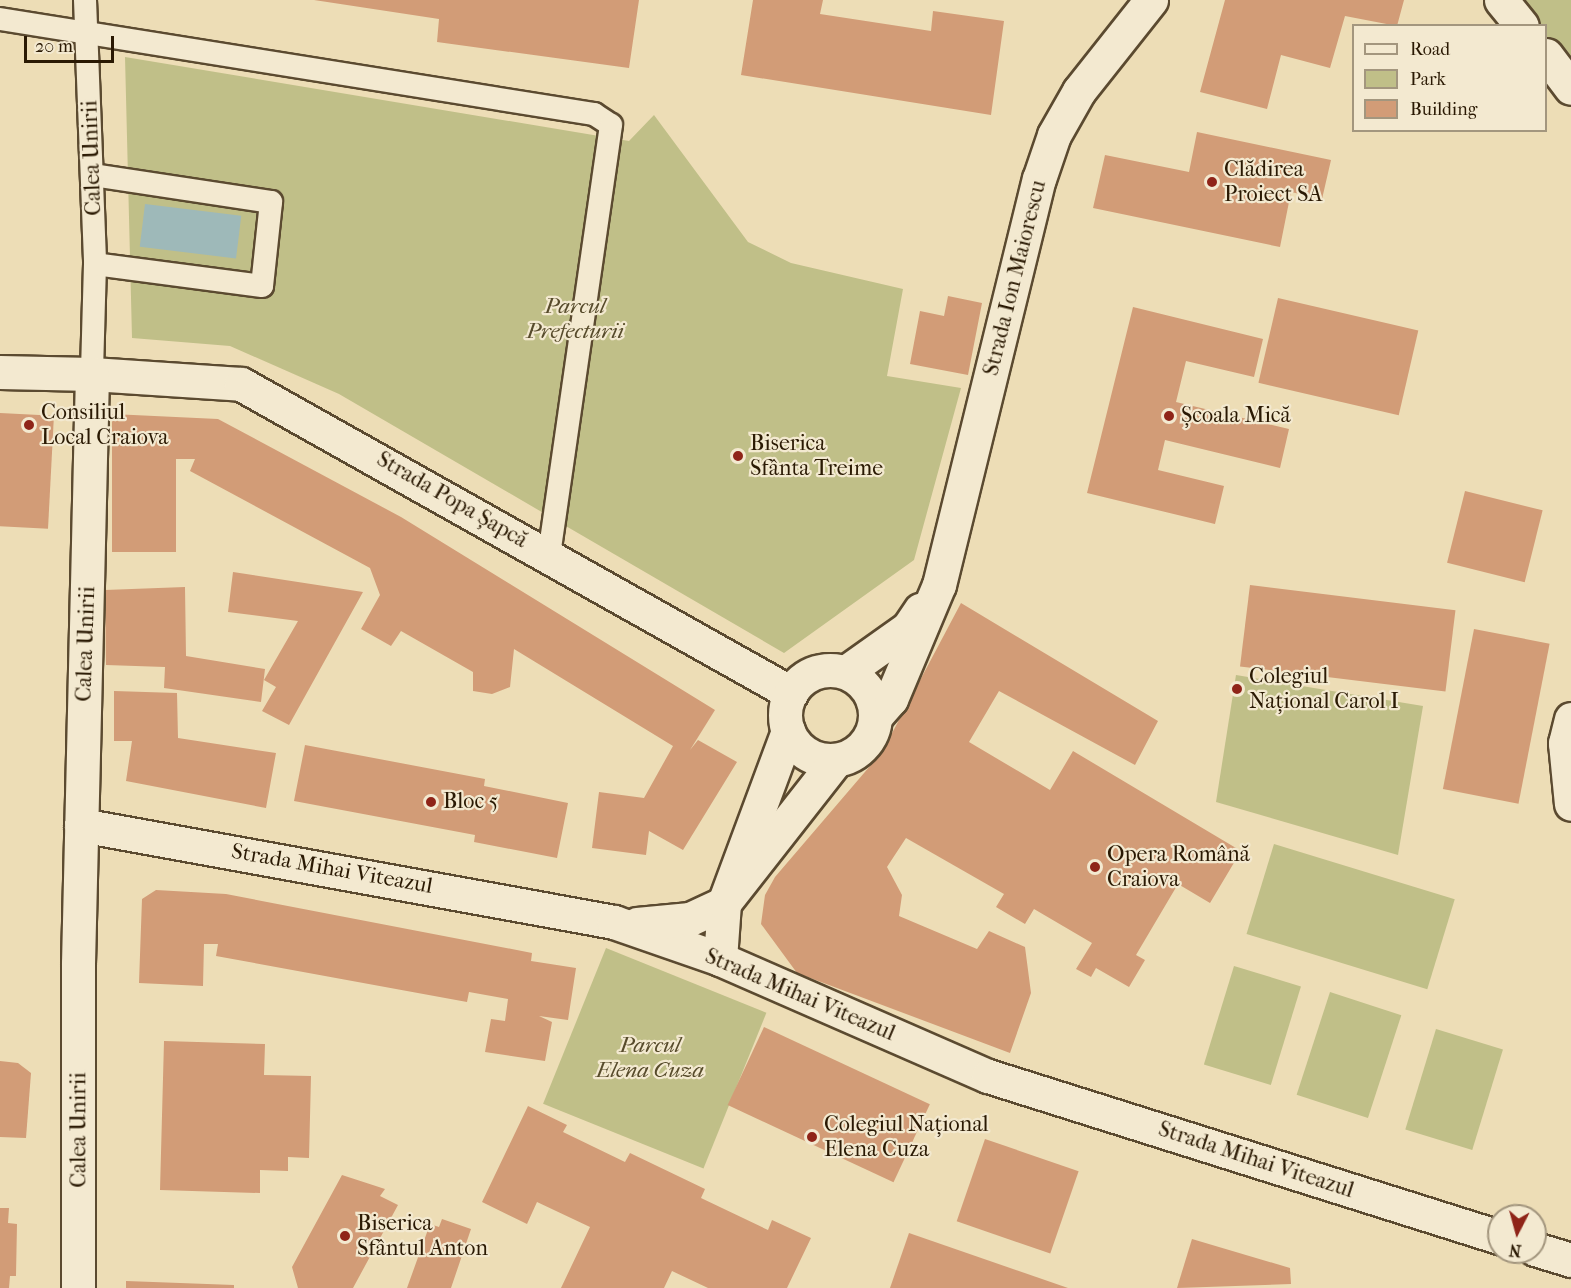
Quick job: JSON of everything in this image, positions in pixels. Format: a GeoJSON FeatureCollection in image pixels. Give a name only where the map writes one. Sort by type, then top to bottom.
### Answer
{"type":"FeatureCollection","features":[{"type":"Feature","properties":{"kind":"street","name":"Calea Unirii"},"geometry":{"type":"LineString","coordinates":[[78,1288],[81,825],[95,264],[85,0]]}},
{"type":"Feature","properties":{"kind":"street","name":"Strada Ion Maiorescu"},"geometry":{"type":"LineString","coordinates":[[876,716],[891,699],[939,585],[1045,160],[1064,114],[1151,0]]}},
{"type":"Feature","properties":{"kind":"street"},"geometry":{"type":"LineString","coordinates":[[1501,0],[1520,24]]}},
{"type":"Feature","properties":{"kind":"street"},"geometry":{"type":"LineString","coordinates":[[0,19],[594,114],[611,125],[549,556]]}},
{"type":"Feature","properties":{"kind":"street"},"geometry":{"type":"LineString","coordinates":[[1547,58],[1571,88]]}},
{"type":"Feature","properties":{"kind":"street"},"geometry":{"type":"LineString","coordinates":[[93,175],[272,202],[262,286],[95,264]]}},
{"type":"Feature","properties":{"kind":"street","name":"Strada Popa Șapcă"},"geometry":{"type":"LineString","coordinates":[[0,372],[92,374],[241,384],[791,693]]}},
{"type":"Feature","properties":{"kind":"street","name":"Strada Ion Maiorescu"},"geometry":{"type":"LineString","coordinates":[[846,672],[908,628],[939,585]]}},
{"type":"Feature","properties":{"kind":"street"},"geometry":{"type":"LineString","coordinates":[[614,922],[675,922],[724,903],[836,760],[856,752],[871,736],[876,716],[868,689],[846,672],[815,672],[791,693],[788,731],[724,903],[720,959]]}},
{"type":"Feature","properties":{"kind":"street"},"geometry":{"type":"LineString","coordinates":[[1571,719],[1565,742],[1571,804]]}},
{"type":"Feature","properties":{"kind":"street"},"geometry":{"type":"LineString","coordinates":[[788,731],[807,754],[836,760]]}},
{"type":"Feature","properties":{"kind":"street","name":"Strada Mihai Viteazul"},"geometry":{"type":"LineString","coordinates":[[81,825],[614,922],[720,959],[988,1076],[1487,1233]]}},
{"type":"Feature","properties":{"kind":"street"},"geometry":{"type":"LineString","coordinates":[[1547,1253],[1571,1260]]}},
{"type":"Feature","properties":{"kind":"green space"},"geometry":{"type":"Polygon","coordinates":[[[1501,0],[1571,0],[1571,78],[1547,51],[1547,24],[1523,24],[1501,0]]]}},
{"type":"Feature","properties":{"kind":"green space","name":"Parcul Prefecturii"},"geometry":{"type":"Polygon","coordinates":[[[125,57],[629,141],[654,115],[748,242],[791,263],[903,289],[887,376],[961,388],[914,560],[784,653],[339,394],[230,346],[132,338],[125,57]]]}},
{"type":"Feature","properties":{"kind":"green space"},"geometry":{"type":"Polygon","coordinates":[[[1236,675],[1423,706],[1398,855],[1216,802],[1236,675]]]}},
{"type":"Feature","properties":{"kind":"green space"},"geometry":{"type":"Polygon","coordinates":[[[1274,844],[1455,899],[1427,989],[1247,934],[1274,844]]]}},
{"type":"Feature","properties":{"kind":"green space","name":"Parcul Elena Cuza"},"geometry":{"type":"Polygon","coordinates":[[[606,948],[766,1013],[703,1169],[543,1104],[606,948]]]}},
{"type":"Feature","properties":{"kind":"green space"},"geometry":{"type":"Polygon","coordinates":[[[1234,966],[1301,986],[1271,1085],[1204,1064],[1234,966]]]}},
{"type":"Feature","properties":{"kind":"green space"},"geometry":{"type":"Polygon","coordinates":[[[1330,992],[1401,1015],[1368,1118],[1297,1095],[1330,992]]]}},
{"type":"Feature","properties":{"kind":"green space"},"geometry":{"type":"Polygon","coordinates":[[[1436,1029],[1503,1049],[1472,1150],[1405,1129],[1436,1029]]]}},
{"type":"Feature","properties":{"kind":"water"},"geometry":{"type":"Polygon","coordinates":[[[145,204],[241,216],[236,259],[140,247],[145,204]]]}},
{"type":"Feature","properties":{"kind":"building"},"geometry":{"type":"Polygon","coordinates":[[[314,0],[639,0],[629,68],[437,42],[439,19],[314,0]]]}},
{"type":"Feature","properties":{"kind":"building"},"geometry":{"type":"Polygon","coordinates":[[[753,0],[823,0],[820,14],[931,31],[933,11],[1004,21],[991,115],[741,75],[753,0]]]}},
{"type":"Feature","properties":{"kind":"building"},"geometry":{"type":"Polygon","coordinates":[[[1225,0],[1404,0],[1398,24],[1345,16],[1330,68],[1281,55],[1267,109],[1200,92],[1225,0]]]}},
{"type":"Feature","properties":{"kind":"building","name":"Clădirea Proiect SA"},"geometry":{"type":"Polygon","coordinates":[[[1197,132],[1331,160],[1322,199],[1291,192],[1280,247],[1093,208],[1105,155],[1189,172],[1197,132]]]}},
{"type":"Feature","properties":{"kind":"building"},"geometry":{"type":"Polygon","coordinates":[[[948,296],[982,303],[968,375],[910,364],[920,311],[944,316],[948,296]]]}},
{"type":"Feature","properties":{"kind":"building"},"geometry":{"type":"Polygon","coordinates":[[[1278,298],[1418,330],[1399,415],[1258,383],[1278,298]]]}},
{"type":"Feature","properties":{"kind":"building","name":"Școala Mică"},"geometry":{"type":"Polygon","coordinates":[[[1133,307],[1263,339],[1254,377],[1186,361],[1176,402],[1289,429],[1280,468],[1165,440],[1158,470],[1224,486],[1215,524],[1087,493],[1133,307]]]}},
{"type":"Feature","properties":{"kind":"building"},"geometry":{"type":"Polygon","coordinates":[[[0,413],[54,416],[48,529],[0,526],[0,413]]]}},
{"type":"Feature","properties":{"kind":"building"},"geometry":{"type":"Polygon","coordinates":[[[112,414],[218,419],[401,517],[715,710],[690,750],[698,740],[737,762],[683,850],[649,831],[646,855],[592,848],[599,792],[644,798],[673,746],[514,649],[510,687],[492,694],[473,691],[473,672],[401,631],[391,646],[361,629],[380,595],[370,568],[190,471],[195,459],[176,459],[176,552],[112,552],[112,414]]]}},
{"type":"Feature","properties":{"kind":"building"},"geometry":{"type":"Polygon","coordinates":[[[1465,491],[1543,510],[1525,582],[1447,563],[1465,491]]]}},
{"type":"Feature","properties":{"kind":"building"},"geometry":{"type":"Polygon","coordinates":[[[233,572],[363,592],[289,725],[262,711],[276,687],[264,680],[298,621],[228,612],[233,572]]]}},
{"type":"Feature","properties":{"kind":"building"},"geometry":{"type":"Polygon","coordinates":[[[1250,585],[1455,610],[1445,692],[1240,666],[1250,585]]]}},
{"type":"Feature","properties":{"kind":"building"},"geometry":{"type":"Polygon","coordinates":[[[185,587],[186,656],[265,669],[261,702],[164,688],[165,667],[106,665],[105,590],[185,587]]]}},
{"type":"Feature","properties":{"kind":"building"},"geometry":{"type":"Polygon","coordinates":[[[961,603],[1158,721],[1135,765],[999,691],[969,742],[1050,790],[1073,751],[1241,851],[1210,903],[1178,884],[1136,955],[1145,960],[1129,987],[1096,968],[1091,977],[1076,969],[1092,943],[1034,909],[1025,924],[996,907],[1004,894],[906,838],[887,867],[902,895],[899,916],[977,949],[989,931],[1025,947],[1031,993],[1010,1053],[797,973],[761,924],[765,895],[775,877],[882,752],[961,603]]]}},
{"type":"Feature","properties":{"kind":"building"},"geometry":{"type":"Polygon","coordinates":[[[1474,629],[1550,644],[1518,804],[1443,789],[1474,629]]]}},
{"type":"Feature","properties":{"kind":"building"},"geometry":{"type":"Polygon","coordinates":[[[114,691],[177,693],[178,738],[276,753],[266,808],[126,781],[132,741],[114,741],[114,691]]]}},
{"type":"Feature","properties":{"kind":"building","name":"Bloc 5"},"geometry":{"type":"Polygon","coordinates":[[[305,745],[485,779],[484,786],[568,803],[557,858],[474,842],[475,835],[294,801],[305,745]]]}},
{"type":"Feature","properties":{"kind":"building"},"geometry":{"type":"Polygon","coordinates":[[[156,890],[226,894],[532,953],[531,961],[576,968],[568,1020],[539,1016],[552,1022],[545,1061],[485,1052],[491,1019],[505,1021],[508,999],[469,992],[467,1002],[216,956],[218,944],[204,944],[203,986],[139,983],[142,899],[156,890]]]}},
{"type":"Feature","properties":{"kind":"building"},"geometry":{"type":"Polygon","coordinates":[[[764,1027],[930,1104],[894,1182],[728,1105],[764,1027]]]}},
{"type":"Feature","properties":{"kind":"building"},"geometry":{"type":"Polygon","coordinates":[[[164,1041],[265,1044],[264,1075],[311,1076],[309,1158],[288,1157],[288,1171],[260,1170],[260,1193],[160,1190],[164,1041]]]}},
{"type":"Feature","properties":{"kind":"building"},"geometry":{"type":"Polygon","coordinates":[[[0,1061],[18,1063],[31,1073],[26,1138],[0,1137],[0,1061]]]}},
{"type":"Feature","properties":{"kind":"building"},"geometry":{"type":"Polygon","coordinates":[[[528,1106],[567,1125],[563,1132],[625,1162],[630,1153],[705,1189],[701,1198],[768,1230],[772,1220],[811,1238],[787,1288],[708,1288],[672,1271],[664,1288],[561,1288],[590,1227],[537,1202],[527,1224],[482,1202],[528,1106]]]}},
{"type":"Feature","properties":{"kind":"building"},"geometry":{"type":"Polygon","coordinates":[[[985,1139],[1079,1171],[1050,1253],[957,1221],[985,1139]]]}},
{"type":"Feature","properties":{"kind":"building","name":"Biserica Sfântul Anton"},"geometry":{"type":"Polygon","coordinates":[[[342,1175],[385,1189],[380,1196],[398,1205],[353,1288],[298,1288],[292,1267],[342,1175]]]}},
{"type":"Feature","properties":{"kind":"building"},"geometry":{"type":"Polygon","coordinates":[[[0,1208],[9,1208],[8,1223],[17,1224],[16,1276],[10,1276],[9,1288],[0,1288],[0,1208]]]}},
{"type":"Feature","properties":{"kind":"building"},"geometry":{"type":"Polygon","coordinates":[[[442,1219],[471,1229],[451,1288],[407,1288],[430,1224],[439,1227],[442,1219]]]}},
{"type":"Feature","properties":{"kind":"building"},"geometry":{"type":"Polygon","coordinates":[[[909,1233],[1068,1288],[890,1288],[909,1233]]]}},
{"type":"Feature","properties":{"kind":"building"},"geometry":{"type":"Polygon","coordinates":[[[1192,1239],[1290,1268],[1291,1284],[1177,1288],[1192,1239]]]}},
{"type":"Feature","properties":{"kind":"building"},"geometry":{"type":"Polygon","coordinates":[[[126,1281],[234,1285],[234,1288],[126,1288],[126,1281]]]}},
{"type":"Feature","properties":{"kind":"place","name":"Clădirea Proiect SA"},"geometry":{"type":"Point","coordinates":[1212,182]}},
{"type":"Feature","properties":{"kind":"place","name":"Școala Mică"},"geometry":{"type":"Point","coordinates":[1169,416]}},
{"type":"Feature","properties":{"kind":"place","name":"Consiliul Local Craiova"},"geometry":{"type":"Point","coordinates":[29,425]}},
{"type":"Feature","properties":{"kind":"place","name":"Biserica Sfânta Treime"},"geometry":{"type":"Point","coordinates":[738,456]}},
{"type":"Feature","properties":{"kind":"place","name":"Colegiul Național Carol I"},"geometry":{"type":"Point","coordinates":[1237,689]}},
{"type":"Feature","properties":{"kind":"place","name":"Bloc 5"},"geometry":{"type":"Point","coordinates":[431,802]}},
{"type":"Feature","properties":{"kind":"place","name":"Opera Română Craiova"},"geometry":{"type":"Point","coordinates":[1095,867]}},
{"type":"Feature","properties":{"kind":"place","name":"Colegiul Național Elena Cuza"},"geometry":{"type":"Point","coordinates":[812,1137]}},
{"type":"Feature","properties":{"kind":"place","name":"Biserica Sfântul Anton"},"geometry":{"type":"Point","coordinates":[345,1236]}}]}
